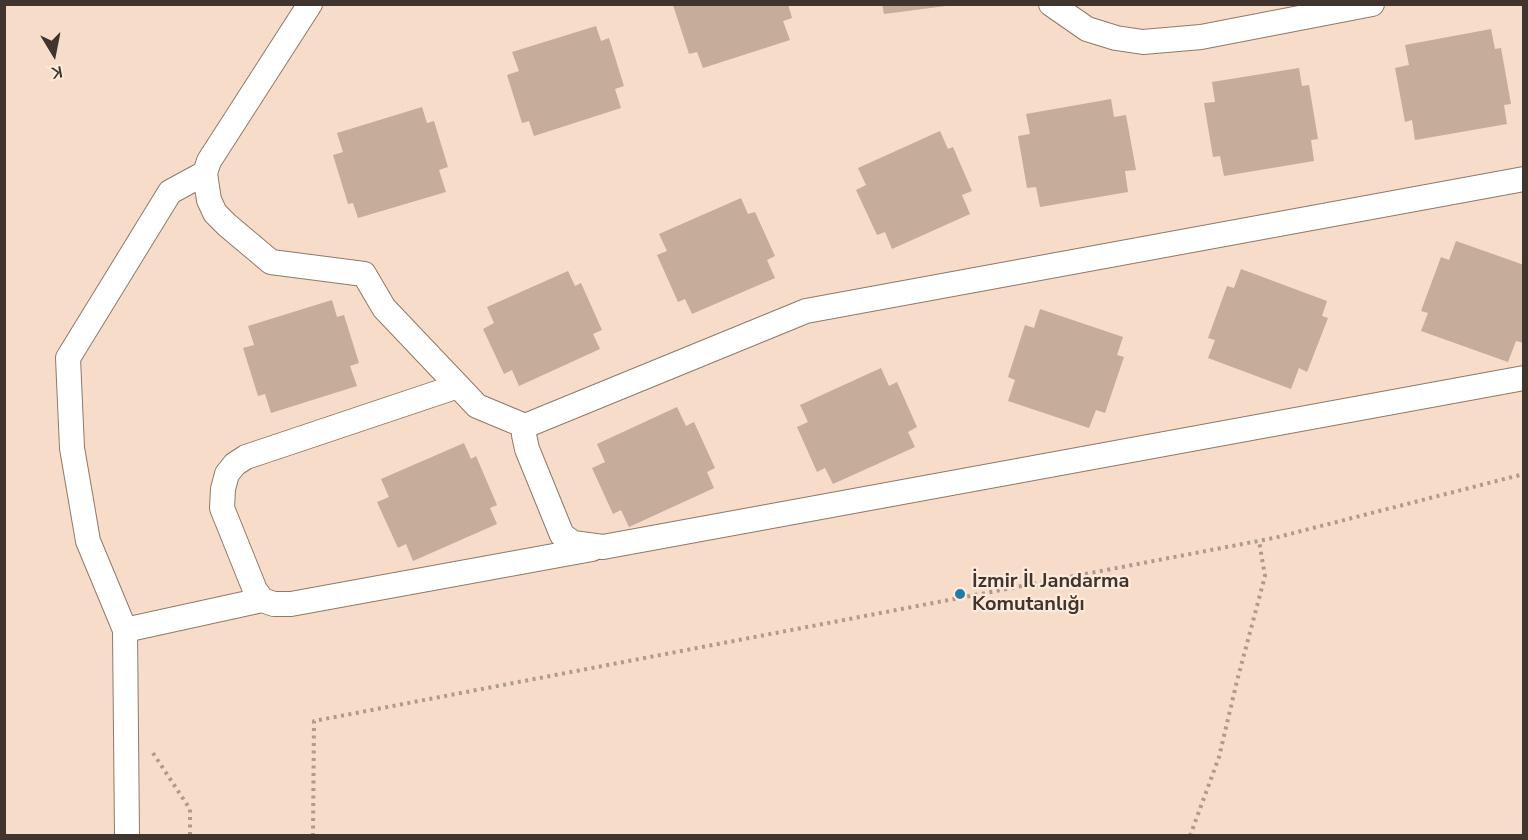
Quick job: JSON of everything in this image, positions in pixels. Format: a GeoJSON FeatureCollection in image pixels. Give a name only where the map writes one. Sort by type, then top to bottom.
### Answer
{"type":"FeatureCollection","features":[{"type":"Feature","properties":{"kind":"street"},"geometry":{"type":"LineString","coordinates":[[310,4],[209,160],[205,173],[209,200],[215,213],[271,262],[364,274],[384,308],[477,406],[525,426],[806,311],[1524,179]]}},
{"type":"Feature","properties":{"kind":"street"},"geometry":{"type":"LineString","coordinates":[[1051,4],[1087,29],[1116,38],[1143,42],[1201,37],[1372,4]]}},
{"type":"Feature","properties":{"kind":"street"},"geometry":{"type":"LineString","coordinates":[[127,836],[125,630],[88,541],[72,448],[68,358],[170,192],[205,173]]}},
{"type":"Feature","properties":{"kind":"street"},"geometry":{"type":"LineString","coordinates":[[125,630],[262,600],[274,604],[291,604],[1524,378]]}},
{"type":"Feature","properties":{"kind":"street"},"geometry":{"type":"LineString","coordinates":[[262,600],[255,590],[222,507],[227,474],[234,464],[246,457],[458,386]]}},
{"type":"Feature","properties":{"kind":"street"},"geometry":{"type":"LineString","coordinates":[[525,426],[527,449],[562,535],[573,543],[603,547]]}},
{"type":"Feature","properties":{"kind":"path"},"geometry":{"type":"LineString","coordinates":[[313,836],[314,721],[1258,541],[1524,474]]}},
{"type":"Feature","properties":{"kind":"path"},"geometry":{"type":"LineString","coordinates":[[1190,836],[1219,757],[1265,576],[1258,541]]}},
{"type":"Feature","properties":{"kind":"path"},"geometry":{"type":"LineString","coordinates":[[152,751],[190,809],[190,836]]}},
{"type":"Feature","properties":{"kind":"building"},"geometry":{"type":"Polygon","coordinates":[[[788,4],[792,18],[783,21],[790,40],[703,68],[697,52],[689,54],[673,5],[788,4]]]}},
{"type":"Feature","properties":{"kind":"building"},"geometry":{"type":"Polygon","coordinates":[[[882,4],[946,4],[946,6],[884,14],[882,4]]]}},
{"type":"Feature","properties":{"kind":"building"},"geometry":{"type":"Polygon","coordinates":[[[596,26],[601,41],[609,38],[624,86],[615,89],[621,108],[534,136],[529,121],[522,123],[507,75],[519,71],[512,52],[596,26]]]}},
{"type":"Feature","properties":{"kind":"building"},"geometry":{"type":"Polygon","coordinates":[[[1491,29],[1495,49],[1501,48],[1511,104],[1504,105],[1507,124],[1415,140],[1412,120],[1405,122],[1395,68],[1409,65],[1405,45],[1491,29]]]}},
{"type":"Feature","properties":{"kind":"building"},"geometry":{"type":"Polygon","coordinates":[[[1299,68],[1302,86],[1309,85],[1318,139],[1311,140],[1314,161],[1224,176],[1220,156],[1213,157],[1204,103],[1215,102],[1212,82],[1299,68]]]}},
{"type":"Feature","properties":{"kind":"building"},"geometry":{"type":"Polygon","coordinates":[[[1111,99],[1114,117],[1126,115],[1136,170],[1125,171],[1128,192],[1040,207],[1036,187],[1027,188],[1018,136],[1030,134],[1026,114],[1111,99]]]}},
{"type":"Feature","properties":{"kind":"building"},"geometry":{"type":"Polygon","coordinates":[[[422,107],[427,123],[434,121],[448,167],[439,170],[446,192],[358,218],[353,203],[348,204],[333,155],[343,152],[337,133],[422,107]]]}},
{"type":"Feature","properties":{"kind":"building"},"geometry":{"type":"Polygon","coordinates":[[[940,131],[948,149],[953,147],[972,191],[962,195],[970,214],[892,249],[885,232],[877,235],[856,190],[866,185],[858,168],[940,131]]]}},
{"type":"Feature","properties":{"kind":"building"},"geometry":{"type":"Polygon","coordinates":[[[741,198],[748,214],[755,212],[775,256],[767,260],[775,278],[692,314],[685,299],[678,302],[657,255],[667,251],[659,234],[741,198]]]}},
{"type":"Feature","properties":{"kind":"building"},"geometry":{"type":"Polygon","coordinates":[[[1456,241],[1524,265],[1524,343],[1516,341],[1508,362],[1421,331],[1428,313],[1421,311],[1441,257],[1449,260],[1456,241]]]}},
{"type":"Feature","properties":{"kind":"building"},"geometry":{"type":"Polygon","coordinates":[[[1241,269],[1327,301],[1322,316],[1328,318],[1307,372],[1299,368],[1291,389],[1208,358],[1215,340],[1208,338],[1227,286],[1234,288],[1241,269]]]}},
{"type":"Feature","properties":{"kind":"building"},"geometry":{"type":"Polygon","coordinates":[[[568,271],[575,286],[581,283],[602,330],[593,334],[600,349],[519,386],[512,370],[504,374],[483,329],[494,323],[487,307],[568,271]]]}},
{"type":"Feature","properties":{"kind":"building"},"geometry":{"type":"Polygon","coordinates":[[[332,300],[337,317],[344,315],[359,363],[350,366],[357,386],[271,413],[265,394],[258,396],[243,348],[254,345],[248,326],[332,300]]]}},
{"type":"Feature","properties":{"kind":"building"},"geometry":{"type":"Polygon","coordinates":[[[1040,309],[1123,337],[1117,355],[1124,357],[1105,413],[1096,410],[1089,428],[1008,401],[1015,380],[1008,377],[1025,325],[1034,328],[1040,309]]]}},
{"type":"Feature","properties":{"kind":"building"},"geometry":{"type":"Polygon","coordinates":[[[881,368],[889,386],[897,382],[917,427],[908,432],[915,447],[833,484],[825,468],[817,472],[797,427],[808,422],[800,405],[881,368]]]}},
{"type":"Feature","properties":{"kind":"building"},"geometry":{"type":"Polygon","coordinates":[[[677,407],[686,426],[694,422],[715,468],[707,472],[714,488],[629,527],[621,510],[613,514],[592,468],[605,462],[597,444],[677,407]]]}},
{"type":"Feature","properties":{"kind":"building"},"geometry":{"type":"Polygon","coordinates":[[[464,443],[471,459],[476,456],[497,505],[490,508],[497,524],[413,561],[406,544],[398,548],[377,502],[389,497],[381,479],[464,443]]]}},
{"type":"Feature","properties":{"kind":"place","name":"İzmir İl Jandarma Komutanlığı"},"geometry":{"type":"Point","coordinates":[960,594]}}]}
